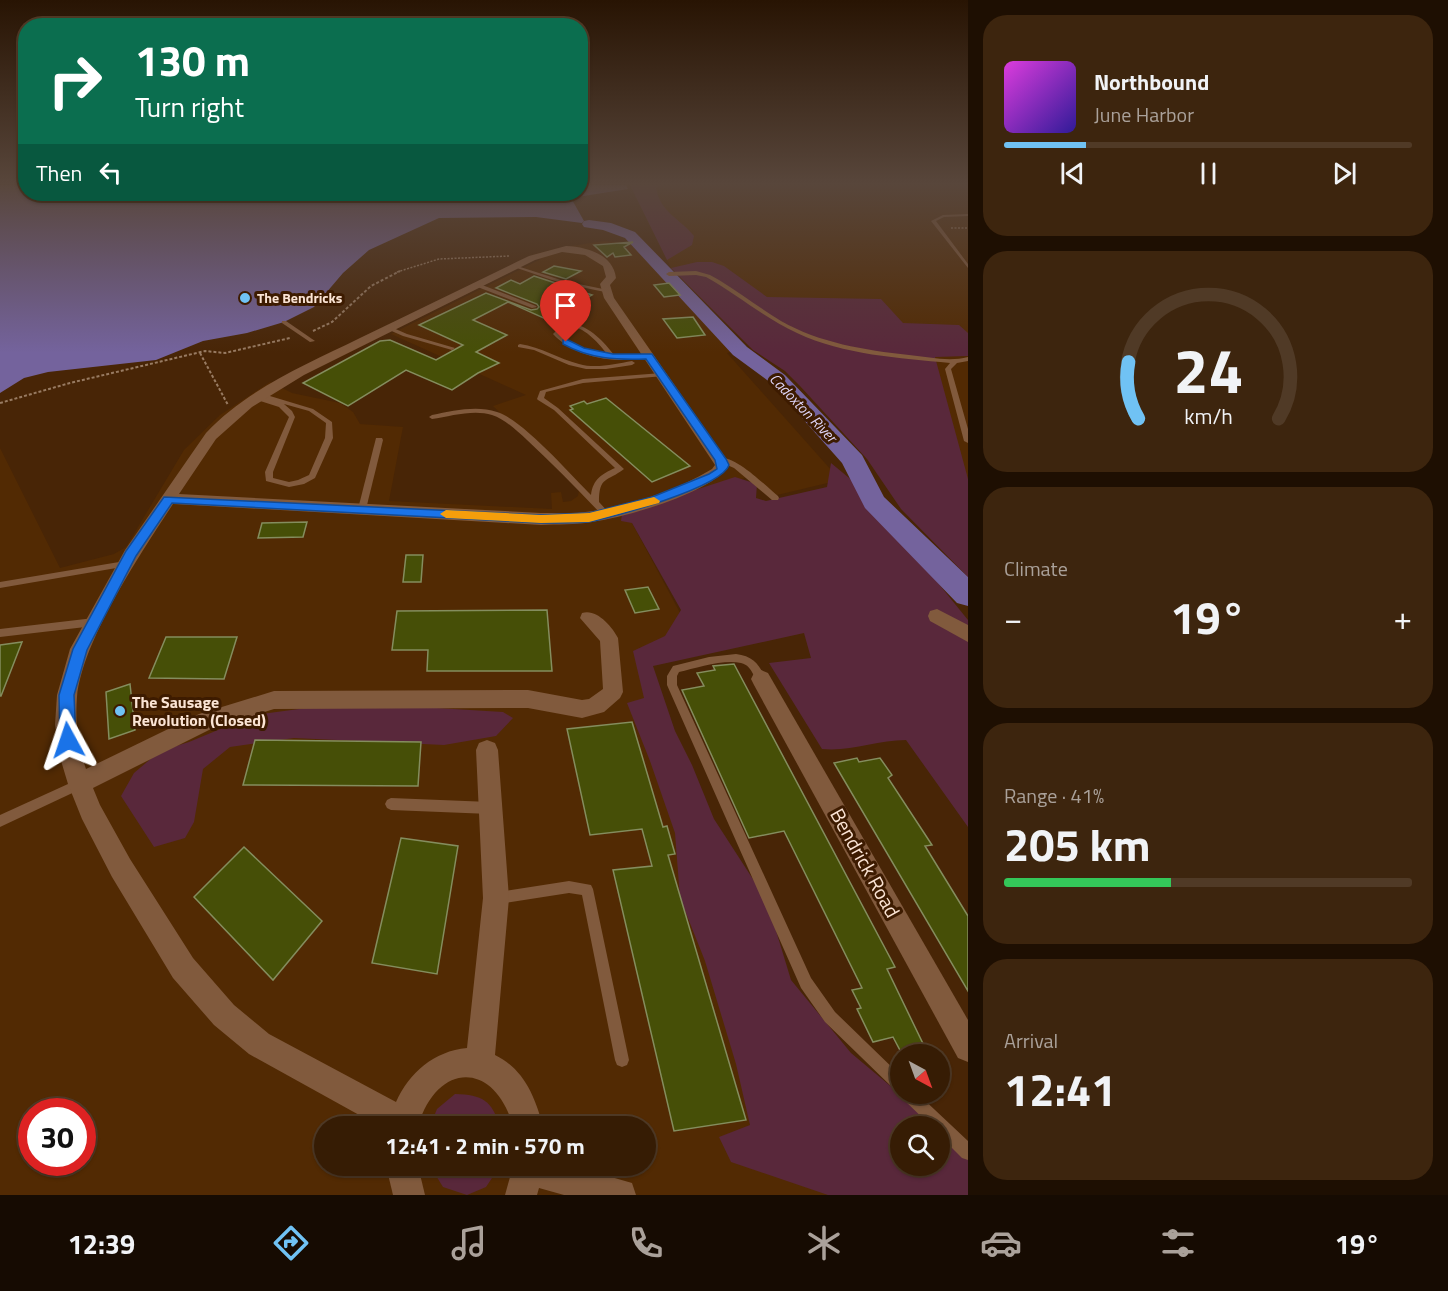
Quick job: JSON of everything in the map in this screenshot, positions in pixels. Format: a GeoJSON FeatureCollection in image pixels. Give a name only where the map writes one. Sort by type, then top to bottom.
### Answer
{"type":"FeatureCollection","features":[{"type":"Feature","properties":{"kind":"street"},"geometry":{"type":"LineString","coordinates":[[169,499],[541,519],[589,517],[655,500],[713,477],[722,471],[721,459],[605,290],[605,284],[611,278],[605,262],[598,257],[564,249],[514,261],[477,285],[300,372],[233,414],[211,436],[125,564],[94,622],[74,665],[67,695],[66,724],[70,754],[79,784],[98,829],[121,868],[183,968],[210,1000],[259,1044],[387,1116]]}},
{"type":"Feature","properties":{"kind":"street"},"geometry":{"type":"LineString","coordinates":[[937,616],[968,634]]}},
{"type":"Feature","properties":{"kind":"street"},"geometry":{"type":"LineString","coordinates":[[79,784],[206,721],[274,700],[517,699],[545,700],[578,710],[591,709],[602,703],[613,692],[609,638],[589,618]]}},
{"type":"Feature","properties":{"kind":"street","name":"Bendrick Road"},"geometry":{"type":"LineString","coordinates":[[761,679],[968,1048]]}},
{"type":"Feature","properties":{"kind":"street"},"geometry":{"type":"LineString","coordinates":[[480,1064],[496,898],[487,750]]}},
{"type":"Feature","properties":{"kind":"street"},"geometry":{"type":"LineString","coordinates":[[406,1116],[412,1100],[426,1081],[442,1068],[461,1062],[480,1064],[503,1076],[521,1101],[525,1116]]}},
{"type":"Feature","properties":{"kind":"street"},"geometry":{"type":"LineString","coordinates":[[404,1176],[409,1195]]}},
{"type":"Feature","properties":{"kind":"street"},"geometry":{"type":"LineString","coordinates":[[526,1177],[620,1195]]}},
{"type":"Feature","properties":{"kind":"lane"},"geometry":{"type":"LineString","coordinates":[[948,241],[968,267]]}},
{"type":"Feature","properties":{"kind":"lane"},"geometry":{"type":"LineString","coordinates":[[514,261],[563,282],[605,290]]}},
{"type":"Feature","properties":{"kind":"lane"},"geometry":{"type":"LineString","coordinates":[[669,274],[696,273],[708,276],[782,324],[838,345],[955,362]]}},
{"type":"Feature","properties":{"kind":"lane"},"geometry":{"type":"LineString","coordinates":[[477,285],[534,307]]}},
{"type":"Feature","properties":{"kind":"lane"},"geometry":{"type":"LineString","coordinates":[[284,322],[312,341]]}},
{"type":"Feature","properties":{"kind":"lane"},"geometry":{"type":"LineString","coordinates":[[613,357],[597,339],[581,327],[569,325],[556,334],[581,350],[613,357],[651,359]]}},
{"type":"Feature","properties":{"kind":"lane"},"geometry":{"type":"LineString","coordinates":[[389,328],[405,335],[452,348]]}},
{"type":"Feature","properties":{"kind":"lane"},"geometry":{"type":"LineString","coordinates":[[520,346],[533,347],[579,366],[589,367],[651,359]]}},
{"type":"Feature","properties":{"kind":"lane"},"geometry":{"type":"LineString","coordinates":[[968,359],[950,365],[948,375],[968,441]]}},
{"type":"Feature","properties":{"kind":"lane"},"geometry":{"type":"LineString","coordinates":[[594,503],[594,487],[601,478],[620,469],[556,409],[540,399],[543,391],[583,381],[662,375]]}},
{"type":"Feature","properties":{"kind":"lane"},"geometry":{"type":"LineString","coordinates":[[258,397],[311,410],[328,422],[329,438],[315,472],[308,479],[290,485],[270,479],[269,472],[292,417],[283,406],[258,397]]}},
{"type":"Feature","properties":{"kind":"lane"},"geometry":{"type":"LineString","coordinates":[[432,417],[457,412],[483,411],[509,420],[606,514]]}},
{"type":"Feature","properties":{"kind":"lane"},"geometry":{"type":"LineString","coordinates":[[362,509],[379,440]]}},
{"type":"Feature","properties":{"kind":"lane"},"geometry":{"type":"LineString","coordinates":[[721,459],[742,470],[775,498]]}},
{"type":"Feature","properties":{"kind":"lane"},"geometry":{"type":"LineString","coordinates":[[742,470],[752,467]]}},
{"type":"Feature","properties":{"kind":"lane"},"geometry":{"type":"LineString","coordinates":[[0,585],[125,564]]}},
{"type":"Feature","properties":{"kind":"lane"},"geometry":{"type":"LineString","coordinates":[[0,633],[94,622]]}},
{"type":"Feature","properties":{"kind":"lane"},"geometry":{"type":"LineString","coordinates":[[761,679],[753,665],[741,658],[676,669],[672,676],[672,685],[806,983],[830,1017],[890,1075]]}},
{"type":"Feature","properties":{"kind":"lane"},"geometry":{"type":"LineString","coordinates":[[0,821],[79,784]]}},
{"type":"Feature","properties":{"kind":"lane"},"geometry":{"type":"LineString","coordinates":[[391,804],[490,808]]}},
{"type":"Feature","properties":{"kind":"lane"},"geometry":{"type":"LineString","coordinates":[[496,898],[569,887],[587,889],[622,1060]]}},
{"type":"Feature","properties":{"kind":"lane"},"geometry":{"type":"LineString","coordinates":[[918,1104],[968,1152]]}},
{"type":"Feature","properties":{"kind":"path"},"geometry":{"type":"LineString","coordinates":[[0,403],[70,383],[200,353],[225,353],[303,335],[336,321],[355,297],[405,268],[445,259],[514,261]]}},
{"type":"Feature","properties":{"kind":"path"},"geometry":{"type":"LineString","coordinates":[[200,353],[233,414]]}},
{"type":"Feature","properties":{"kind":"shaded area"},"geometry":{"type":"Polygon","coordinates":[[[0,241],[389,241],[369,250],[343,273],[314,307],[284,322],[247,333],[203,341],[156,360],[48,372],[24,378],[0,393],[0,241]]]}},
{"type":"Feature","properties":{"kind":"shaded area"},"geometry":{"type":"Polygon","coordinates":[[[604,241],[637,244],[733,351],[727,353],[840,480],[773,496],[751,475],[676,509],[632,523],[693,637],[639,648],[851,1195],[0,1195],[0,448],[60,568],[114,554],[126,547],[184,450],[220,415],[270,382],[292,393],[340,403],[353,412],[360,424],[403,427],[389,501],[552,509],[551,493],[561,492],[563,502],[571,501],[578,496],[579,490],[493,406],[526,395],[391,334],[541,259],[532,255],[558,248],[604,241]]]}},
{"type":"Feature","properties":{"kind":"shaded area"},"geometry":{"type":"Polygon","coordinates":[[[658,241],[968,241],[968,575],[830,402],[671,268],[658,241]]]}},
{"type":"Feature","properties":{"kind":"shaded area"},"geometry":{"type":"Polygon","coordinates":[[[658,241],[693,241],[692,245],[667,260],[658,241]]]}},
{"type":"Feature","properties":{"kind":"shaded area"},"geometry":{"type":"Polygon","coordinates":[[[697,262],[712,262],[724,266],[767,297],[881,299],[903,323],[959,325],[968,333],[968,356],[935,357],[968,479],[968,577],[901,509],[867,459],[800,386],[785,371],[753,350],[671,268],[697,262]]]}},
{"type":"Feature","properties":{"kind":"shaded area"},"geometry":{"type":"Polygon","coordinates":[[[831,463],[860,487],[968,620],[968,827],[906,740],[843,749],[822,749],[769,663],[811,658],[804,633],[653,666],[675,731],[714,819],[767,901],[791,980],[851,1053],[890,1086],[890,1104],[914,1104],[931,1116],[890,1116],[890,1176],[950,1176],[950,1130],[968,1143],[968,1195],[828,1195],[731,1162],[719,1137],[750,1125],[736,1064],[705,961],[680,898],[675,833],[627,703],[644,698],[633,651],[665,636],[681,610],[632,523],[621,521],[622,514],[735,477],[757,484],[756,498],[766,501],[827,487],[831,463]]]}},
{"type":"Feature","properties":{"kind":"shaded area"},"geometry":{"type":"Polygon","coordinates":[[[314,707],[437,708],[503,712],[513,718],[496,736],[444,745],[294,738],[230,747],[203,769],[194,822],[185,838],[154,847],[121,796],[134,773],[160,751],[189,742],[254,715],[314,707]]]}},
{"type":"Feature","properties":{"kind":"shaded area"},"geometry":{"type":"Polygon","coordinates":[[[455,1094],[473,1096],[485,1101],[496,1116],[434,1116],[437,1109],[455,1094]]]}},
{"type":"Feature","properties":{"kind":"shaded area"},"geometry":{"type":"Polygon","coordinates":[[[436,1176],[493,1176],[486,1187],[467,1195],[443,1187],[436,1176]]]}},
{"type":"Feature","properties":{"kind":"building"},"geometry":{"type":"Polygon","coordinates":[[[633,242],[624,247],[631,255],[615,257],[613,253],[607,257],[594,245],[633,242]]]}},
{"type":"Feature","properties":{"kind":"building"},"geometry":{"type":"Polygon","coordinates":[[[554,266],[581,271],[566,279],[543,272],[554,266]]]}},
{"type":"Feature","properties":{"kind":"building"},"geometry":{"type":"Polygon","coordinates":[[[534,276],[592,295],[548,320],[508,302],[473,320],[507,335],[476,352],[499,363],[452,390],[406,370],[348,406],[303,383],[380,341],[390,340],[436,360],[463,345],[419,325],[486,293],[531,310],[537,309],[539,307],[537,304],[496,288],[511,280],[520,284],[534,276]]]}},
{"type":"Feature","properties":{"kind":"building"},"geometry":{"type":"Polygon","coordinates":[[[669,283],[680,295],[664,297],[654,285],[669,283]]]}},
{"type":"Feature","properties":{"kind":"building"},"geometry":{"type":"Polygon","coordinates":[[[693,317],[705,335],[677,338],[663,319],[693,317]]]}},
{"type":"Feature","properties":{"kind":"building"},"geometry":{"type":"Polygon","coordinates":[[[606,398],[690,466],[652,482],[570,410],[573,409],[570,406],[584,401],[587,404],[606,398]]]}},
{"type":"Feature","properties":{"kind":"building"},"geometry":{"type":"Polygon","coordinates":[[[307,522],[303,537],[258,538],[262,523],[307,522]]]}},
{"type":"Feature","properties":{"kind":"building"},"geometry":{"type":"Polygon","coordinates":[[[406,555],[423,555],[421,582],[403,582],[406,555]]]}},
{"type":"Feature","properties":{"kind":"building"},"geometry":{"type":"Polygon","coordinates":[[[648,587],[659,609],[635,613],[625,590],[648,587]]]}},
{"type":"Feature","properties":{"kind":"building"},"geometry":{"type":"Polygon","coordinates":[[[547,610],[552,671],[427,671],[428,650],[392,650],[397,611],[547,610]]]}},
{"type":"Feature","properties":{"kind":"building"},"geometry":{"type":"Polygon","coordinates":[[[166,637],[237,637],[224,679],[149,678],[166,637]]]}},
{"type":"Feature","properties":{"kind":"building"},"geometry":{"type":"Polygon","coordinates":[[[22,642],[1,696],[0,696],[0,645],[22,642]]]}},
{"type":"Feature","properties":{"kind":"building"},"geometry":{"type":"Polygon","coordinates":[[[734,664],[895,967],[887,969],[923,1044],[897,1044],[893,1037],[873,1042],[857,1009],[861,1008],[852,990],[862,988],[784,831],[749,838],[682,690],[704,686],[697,673],[715,670],[713,666],[734,664]]]}},
{"type":"Feature","properties":{"kind":"building","name":"The Sausage Revolution (Closed)"},"geometry":{"type":"Polygon","coordinates":[[[130,684],[135,730],[109,739],[106,692],[130,684]]]}},
{"type":"Feature","properties":{"kind":"building"},"geometry":{"type":"Polygon","coordinates":[[[632,722],[663,827],[667,826],[675,854],[668,855],[746,1120],[674,1131],[613,870],[652,866],[642,829],[590,835],[567,729],[632,722]]]}},
{"type":"Feature","properties":{"kind":"building"},"geometry":{"type":"Polygon","coordinates":[[[255,740],[421,742],[418,786],[243,785],[255,740]]]}},
{"type":"Feature","properties":{"kind":"building"},"geometry":{"type":"Polygon","coordinates":[[[857,758],[859,762],[880,758],[892,775],[888,778],[932,845],[925,846],[968,916],[968,991],[834,763],[857,758]]]}},
{"type":"Feature","properties":{"kind":"building"},"geometry":{"type":"Polygon","coordinates":[[[401,838],[458,846],[437,974],[372,963],[401,838]]]}},
{"type":"Feature","properties":{"kind":"building"},"geometry":{"type":"Polygon","coordinates":[[[244,847],[322,921],[273,980],[194,897],[244,847]]]}},
{"type":"Feature","properties":{"kind":"waterway","name":"Cadoxton River"},"geometry":{"type":"LineString","coordinates":[[635,241],[740,351],[778,379],[853,460],[874,502],[968,595]]}},
{"type":"Feature","properties":{"kind":"slow traffic"},"geometry":{"type":"LineString","coordinates":[[446,514],[541,519],[589,517],[654,501]]}},
{"type":"Feature","properties":{"kind":"place","name":"The Bendricks"},"geometry":{"type":"Point","coordinates":[245,298]}},
{"type":"Feature","properties":{"kind":"place","name":"The Sausage Revolution (Closed)"},"geometry":{"type":"Point","coordinates":[120,711]}},
{"type":"Feature","properties":{"kind":"route"},"geometry":{"type":"LineString","coordinates":[[68,740],[67,695],[69,681],[80,649],[131,554],[169,499],[541,519],[589,517],[655,500],[713,477],[722,471],[721,459],[649,356],[622,358],[595,354],[573,347],[566,342]]}}]}
